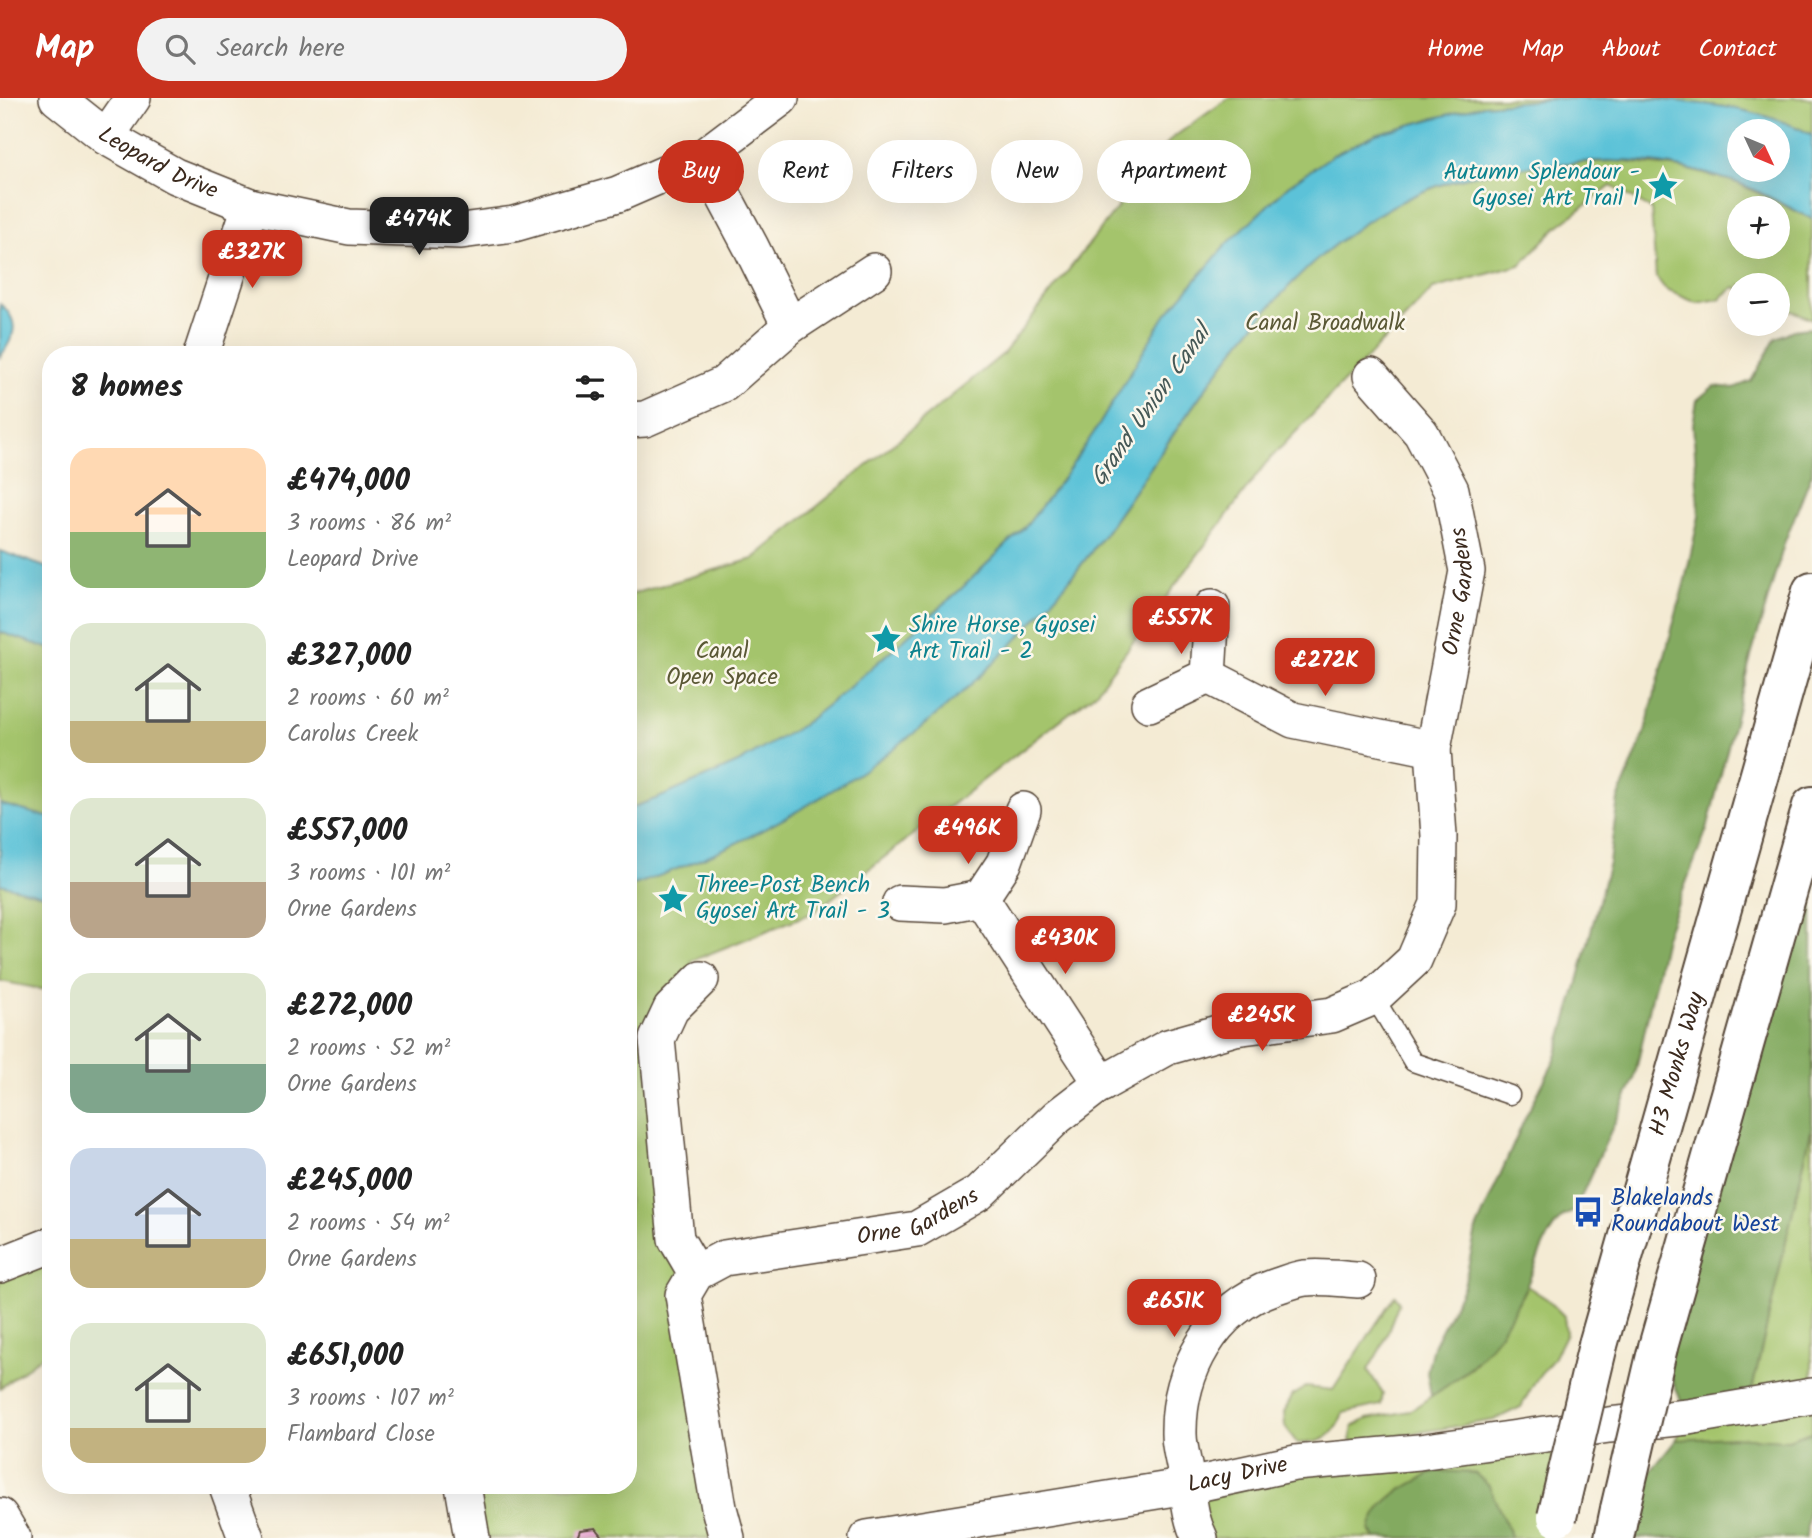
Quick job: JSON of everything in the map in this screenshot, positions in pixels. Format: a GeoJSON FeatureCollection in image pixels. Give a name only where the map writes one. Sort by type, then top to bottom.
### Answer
{"type":"FeatureCollection","features":[{"type":"Feature","properties":{"kind":"main road","name":"H3 Monks Way"},"geometry":{"type":"LineString","coordinates":[[1555,1527],[1598,1345],[1812,591]]}},
{"type":"Feature","properties":{"kind":"main road"},"geometry":{"type":"LineString","coordinates":[[1617,1524],[1658,1347],[1812,806]]}},
{"type":"Feature","properties":{"kind":"street","name":"Leopard Drive"},"geometry":{"type":"LineString","coordinates":[[57,98],[106,137],[176,176],[250,206],[349,227],[461,231],[514,224],[618,194],[658,176]]}},
{"type":"Feature","properties":{"kind":"street"},"geometry":{"type":"LineString","coordinates":[[106,137],[133,98]]}},
{"type":"Feature","properties":{"kind":"street","name":"Leopard Drive"},"geometry":{"type":"LineString","coordinates":[[725,140],[781,98]]}},
{"type":"Feature","properties":{"kind":"street"},"geometry":{"type":"LineString","coordinates":[[727,203],[790,326]]}},
{"type":"Feature","properties":{"kind":"street"},"geometry":{"type":"LineString","coordinates":[[204,346],[250,206]]}},
{"type":"Feature","properties":{"kind":"street"},"geometry":{"type":"LineString","coordinates":[[637,419],[645,419],[724,384],[790,326],[874,271]]}},
{"type":"Feature","properties":{"kind":"street","name":"Orne Gardens"},"geometry":{"type":"LineString","coordinates":[[696,1273],[724,1258],[917,1229],[979,1193],[1057,1116],[1102,1084],[1168,1047],[1235,1028],[1332,1015],[1374,997],[1414,960],[1438,904],[1439,836],[1433,749],[1467,571],[1451,490],[1421,433],[1371,376]]}},
{"type":"Feature","properties":{"kind":"street"},"geometry":{"type":"LineString","coordinates":[[1208,676],[1212,607]]}},
{"type":"Feature","properties":{"kind":"street"},"geometry":{"type":"LineString","coordinates":[[1208,676],[1293,720],[1433,749]]}},
{"type":"Feature","properties":{"kind":"street"},"geometry":{"type":"LineString","coordinates":[[1149,704],[1208,676]]}},
{"type":"Feature","properties":{"kind":"street"},"geometry":{"type":"LineString","coordinates":[[900,903],[945,905],[981,898],[1004,863],[1023,810]]}},
{"type":"Feature","properties":{"kind":"street"},"geometry":{"type":"LineString","coordinates":[[981,898],[1102,1084]]}},
{"type":"Feature","properties":{"kind":"street"},"geometry":{"type":"LineString","coordinates":[[701,979],[671,1009],[657,1039],[676,1239],[696,1273],[683,1295],[719,1508],[727,1538]]}},
{"type":"Feature","properties":{"kind":"street"},"geometry":{"type":"LineString","coordinates":[[0,1265],[42,1249]]}},
{"type":"Feature","properties":{"kind":"street"},"geometry":{"type":"LineString","coordinates":[[1200,1538],[1192,1522],[1179,1437],[1183,1394],[1193,1362],[1211,1331],[1236,1308],[1261,1292],[1304,1278],[1358,1280]]}},
{"type":"Feature","properties":{"kind":"street","name":"Lacy Drive"},"geometry":{"type":"LineString","coordinates":[[867,1538],[966,1530],[1295,1464],[1419,1452],[1609,1425],[1688,1417],[1812,1396]]}},
{"type":"Feature","properties":{"kind":"street"},"geometry":{"type":"LineString","coordinates":[[230,1494],[246,1538]]}},
{"type":"Feature","properties":{"kind":"street"},"geometry":{"type":"LineString","coordinates":[[464,1494],[472,1538]]}},
{"type":"Feature","properties":{"kind":"street"},"geometry":{"type":"LineString","coordinates":[[0,1516],[13,1538]]}},
{"type":"Feature","properties":{"kind":"lane"},"geometry":{"type":"LineString","coordinates":[[1374,997],[1413,1062],[1510,1095]]}},
{"type":"Feature","properties":{"kind":"green space","name":"Canal Open Space"},"geometry":{"type":"Polygon","coordinates":[[[1229,98],[1618,98],[1554,99],[1484,105],[1376,134],[1333,155],[1288,186],[1226,245],[1164,317],[1066,474],[1027,525],[961,589],[801,726],[738,763],[637,806],[637,592],[753,559],[1003,354],[1121,203],[1251,203],[1251,140],[1170,140],[1229,98]]]}},
{"type":"Feature","properties":{"kind":"green space"},"geometry":{"type":"Polygon","coordinates":[[[1639,98],[1812,98],[1812,135],[1790,124],[1790,119],[1774,119],[1706,104],[1639,98]]]}},
{"type":"Feature","properties":{"kind":"green space","name":"Canal Broadwalk"},"geometry":{"type":"Polygon","coordinates":[[[1615,161],[1680,168],[1735,182],[1764,196],[1727,196],[1727,259],[1790,259],[1790,208],[1812,219],[1812,319],[1790,310],[1790,273],[1727,273],[1727,293],[1719,299],[1697,303],[1666,290],[1656,277],[1651,209],[1611,186],[1557,227],[1520,265],[1433,289],[1266,463],[1095,693],[814,912],[691,961],[701,979],[657,1039],[723,1538],[472,1538],[464,1494],[637,1494],[637,884],[689,864],[803,808],[908,737],[957,697],[1048,605],[1093,549],[1226,361],[1275,301],[1329,249],[1389,208],[1457,180],[1516,168],[1615,161]]]}},
{"type":"Feature","properties":{"kind":"green space"},"geometry":{"type":"Polygon","coordinates":[[[1812,329],[1812,473],[1785,541],[1750,660],[1707,829],[1665,937],[1634,1080],[1574,1212],[1565,1216],[1550,1232],[1526,1287],[1506,1323],[1476,1361],[1431,1396],[1427,1372],[1433,1346],[1464,1286],[1476,1230],[1526,1116],[1555,1060],[1609,862],[1618,799],[1644,735],[1699,516],[1693,424],[1697,400],[1714,386],[1734,388],[1751,381],[1776,338],[1790,336],[1793,330],[1812,329]]]}},
{"type":"Feature","properties":{"kind":"green space"},"geometry":{"type":"Polygon","coordinates":[[[0,632],[42,646],[42,816],[0,804],[0,632]]]}},
{"type":"Feature","properties":{"kind":"green space"},"geometry":{"type":"Polygon","coordinates":[[[1812,806],[1812,1127],[1748,1408],[1688,1417],[1658,1347],[1812,806]]]}},
{"type":"Feature","properties":{"kind":"green space"},"geometry":{"type":"Polygon","coordinates":[[[0,884],[42,895],[42,989],[0,981],[0,884]]]}},
{"type":"Feature","properties":{"kind":"green space"},"geometry":{"type":"Polygon","coordinates":[[[1812,1127],[1812,1432],[1788,1440],[1676,1440],[1688,1417],[1748,1407],[1812,1127]]]}},
{"type":"Feature","properties":{"kind":"green space"},"geometry":{"type":"Polygon","coordinates":[[[42,1263],[42,1356],[0,1388],[0,1272],[42,1263]]]}},
{"type":"Feature","properties":{"kind":"green space"},"geometry":{"type":"Polygon","coordinates":[[[1527,1286],[1547,1299],[1564,1316],[1566,1333],[1553,1359],[1534,1383],[1521,1407],[1494,1420],[1361,1442],[1350,1441],[1353,1427],[1367,1419],[1410,1411],[1471,1368],[1500,1333],[1527,1286]]]}},
{"type":"Feature","properties":{"kind":"green space"},"geometry":{"type":"Polygon","coordinates":[[[1395,1295],[1399,1302],[1383,1344],[1368,1370],[1383,1394],[1381,1405],[1343,1413],[1336,1428],[1326,1437],[1314,1442],[1297,1443],[1285,1427],[1284,1412],[1293,1395],[1306,1387],[1333,1390],[1395,1295]]]}},
{"type":"Feature","properties":{"kind":"green space"},"geometry":{"type":"Polygon","coordinates":[[[1582,1431],[1557,1538],[1509,1538],[1510,1534],[1370,1531],[1376,1538],[1200,1538],[1188,1486],[1582,1431]]]}},
{"type":"Feature","properties":{"kind":"green space"},"geometry":{"type":"Polygon","coordinates":[[[1812,1432],[1806,1538],[1629,1538],[1620,1509],[1676,1440],[1732,1437],[1788,1440],[1812,1432]]]}},
{"type":"Feature","properties":{"kind":"green space"},"geometry":{"type":"Polygon","coordinates":[[[1437,1471],[1475,1473],[1489,1486],[1510,1534],[1509,1538],[1376,1538],[1370,1531],[1373,1520],[1386,1501],[1405,1487],[1437,1471]]]}},
{"type":"Feature","properties":{"kind":"water","name":"Grand Union Canal"},"geometry":{"type":"Polygon","coordinates":[[[1639,98],[1706,104],[1774,119],[1727,119],[1727,180],[1689,169],[1629,161],[1522,167],[1489,172],[1440,185],[1363,224],[1309,267],[1260,318],[1216,374],[1092,551],[1005,652],[958,696],[909,737],[858,774],[804,807],[748,837],[637,884],[637,806],[738,763],[801,726],[961,589],[1027,525],[1099,425],[1164,317],[1226,245],[1288,186],[1333,155],[1376,134],[1484,105],[1554,99],[1639,98]]]}},
{"type":"Feature","properties":{"kind":"water"},"geometry":{"type":"Polygon","coordinates":[[[1790,124],[1812,135],[1812,219],[1790,207],[1790,196],[1769,196],[1735,182],[1790,182],[1790,124]]]}},
{"type":"Feature","properties":{"kind":"water"},"geometry":{"type":"Polygon","coordinates":[[[0,304],[11,317],[14,330],[0,357],[0,304]]]}},
{"type":"Feature","properties":{"kind":"water"},"geometry":{"type":"Polygon","coordinates":[[[0,551],[42,566],[42,646],[0,632],[0,551]]]}},
{"type":"Feature","properties":{"kind":"water"},"geometry":{"type":"Polygon","coordinates":[[[0,804],[42,816],[42,895],[0,884],[0,804]]]}},
{"type":"Feature","properties":{"kind":"building"},"geometry":{"type":"Polygon","coordinates":[[[596,1528],[604,1538],[577,1538],[580,1530],[596,1528]]]}},
{"type":"Feature","properties":{"kind":"place","name":"Autumn Splendour - Gyosei Art Trail 1"},"geometry":{"type":"Point","coordinates":[1663,186]}},
{"type":"Feature","properties":{"kind":"place","name":"Shire Horse, Gyosei Art Trail - 2"},"geometry":{"type":"Point","coordinates":[886,639]}},
{"type":"Feature","properties":{"kind":"place","name":"Three-Post Bench Gyosei Art Trail - 3"},"geometry":{"type":"Point","coordinates":[673,899]}},
{"type":"Feature","properties":{"kind":"place","name":"Blakelands Roundabout West"},"geometry":{"type":"Point","coordinates":[1588,1212]}}]}
